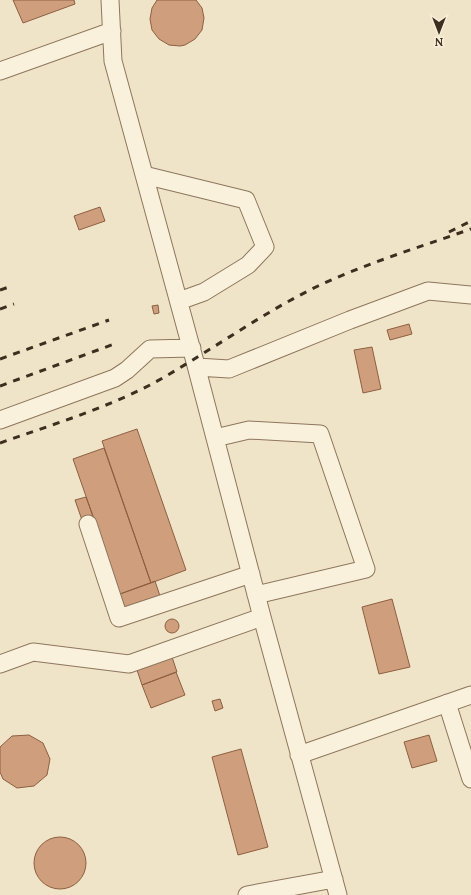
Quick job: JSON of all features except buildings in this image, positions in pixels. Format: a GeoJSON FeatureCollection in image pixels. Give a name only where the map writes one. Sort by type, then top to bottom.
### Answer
{"type":"FeatureCollection","features":[{"type":"Feature","properties":{"kind":"lane"},"geometry":{"type":"LineString","coordinates":[[110,0],[113,61],[192,348],[256,595],[336,887],[247,895]]}},
{"type":"Feature","properties":{"kind":"lane"},"geometry":{"type":"LineString","coordinates":[[0,71],[112,31]]}},
{"type":"Feature","properties":{"kind":"lane"},"geometry":{"type":"LineString","coordinates":[[144,175],[246,200],[265,247],[248,265],[204,292],[179,301]]}},
{"type":"Feature","properties":{"kind":"lane"},"geometry":{"type":"LineString","coordinates":[[197,367],[229,369],[350,320],[428,291],[471,296]]}},
{"type":"Feature","properties":{"kind":"lane"},"geometry":{"type":"LineString","coordinates":[[0,420],[115,378],[127,370],[150,349],[192,348]]}},
{"type":"Feature","properties":{"kind":"lane"},"geometry":{"type":"LineString","coordinates":[[215,438],[249,430],[320,434],[366,569],[256,595]]}},
{"type":"Feature","properties":{"kind":"lane"},"geometry":{"type":"LineString","coordinates":[[88,524],[119,618],[251,574]]}},
{"type":"Feature","properties":{"kind":"lane"},"geometry":{"type":"LineString","coordinates":[[0,664],[33,652],[129,664],[262,617]]}},
{"type":"Feature","properties":{"kind":"lane"},"geometry":{"type":"LineString","coordinates":[[299,755],[471,695]]}},
{"type":"Feature","properties":{"kind":"lane"},"geometry":{"type":"LineString","coordinates":[[446,703],[465,739],[471,779]]}},
{"type":"Feature","properties":{"kind":"railway"},"geometry":{"type":"LineString","coordinates":[[449,232],[471,221]]}},
{"type":"Feature","properties":{"kind":"railway"},"geometry":{"type":"LineString","coordinates":[[0,443],[96,409],[134,393],[193,360],[275,309],[318,286],[374,263],[471,229]]}},
{"type":"Feature","properties":{"kind":"railway"},"geometry":{"type":"LineString","coordinates":[[0,290],[9,287]]}},
{"type":"Feature","properties":{"kind":"railway"},"geometry":{"type":"LineString","coordinates":[[0,309],[14,304]]}},
{"type":"Feature","properties":{"kind":"railway"},"geometry":{"type":"LineString","coordinates":[[0,359],[109,320]]}},
{"type":"Feature","properties":{"kind":"railway"},"geometry":{"type":"LineString","coordinates":[[0,386],[117,343]]}}]}
